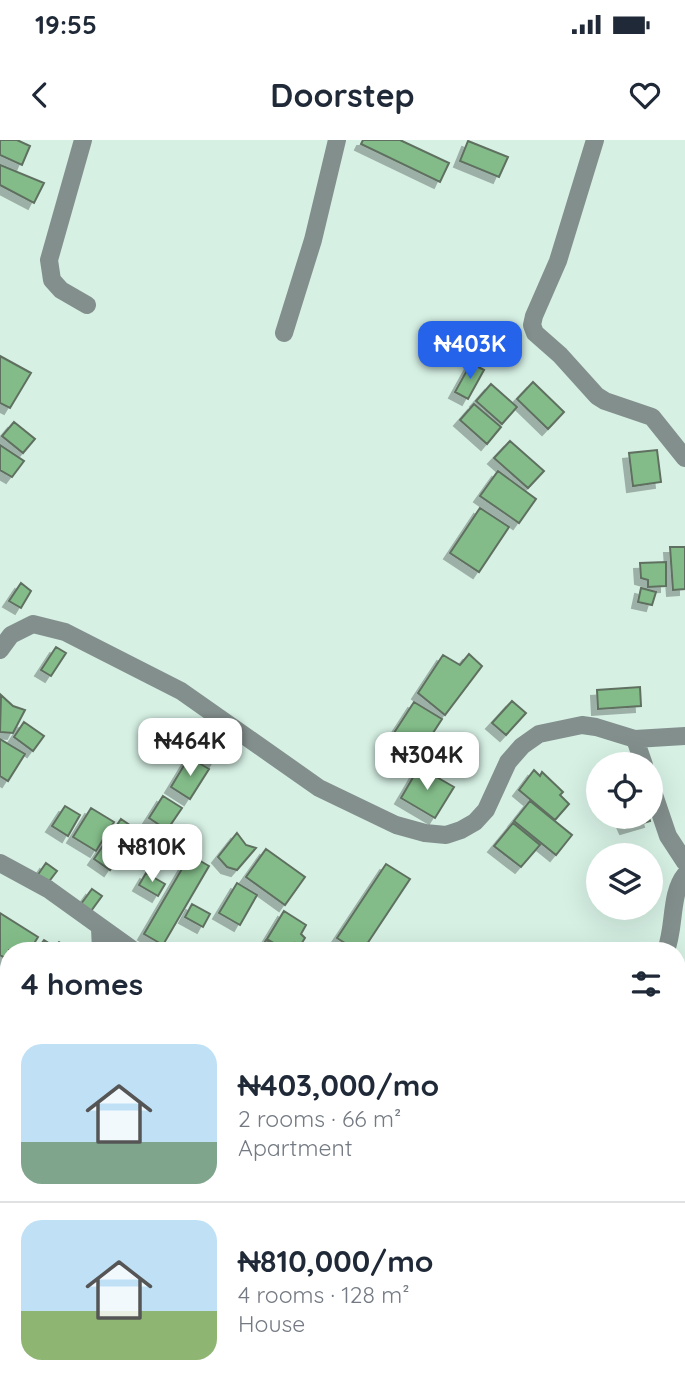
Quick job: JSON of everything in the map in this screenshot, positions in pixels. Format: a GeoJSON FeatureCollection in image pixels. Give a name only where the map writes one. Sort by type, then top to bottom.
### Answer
{"type":"FeatureCollection","features":[{"type":"Feature","properties":{"kind":"street"},"geometry":{"type":"LineString","coordinates":[[83,140],[49,260],[52,280],[61,290],[87,305]]}},
{"type":"Feature","properties":{"kind":"street"},"geometry":{"type":"LineString","coordinates":[[284,333],[313,240],[337,140]]}},
{"type":"Feature","properties":{"kind":"street"},"geometry":{"type":"LineString","coordinates":[[596,140],[558,261],[532,325],[535,333],[560,355],[597,396],[652,417],[685,458]]}},
{"type":"Feature","properties":{"kind":"street"},"geometry":{"type":"LineString","coordinates":[[0,650],[11,635],[33,624],[65,632],[181,691],[319,788],[397,825],[425,833],[446,835],[475,822],[486,810],[508,762],[522,746],[539,734],[582,725],[635,739],[685,736]]}},
{"type":"Feature","properties":{"kind":"street"},"geometry":{"type":"LineString","coordinates":[[635,739],[640,752]]}},
{"type":"Feature","properties":{"kind":"street"},"geometry":{"type":"LineString","coordinates":[[663,821],[668,836],[685,862]]}},
{"type":"Feature","properties":{"kind":"street"},"geometry":{"type":"LineString","coordinates":[[0,863],[48,889],[115,942]]}},
{"type":"Feature","properties":{"kind":"street"},"geometry":{"type":"LineString","coordinates":[[670,942],[676,895],[685,875]]}},
{"type":"Feature","properties":{"kind":"street"},"geometry":{"type":"LineString","coordinates":[[100,928],[101,942]]}},
{"type":"Feature","properties":{"kind":"building"},"geometry":{"type":"Polygon","coordinates":[[[0,140],[17,140],[30,146],[22,165],[0,155],[0,140]]]}},
{"type":"Feature","properties":{"kind":"building"},"geometry":{"type":"Polygon","coordinates":[[[363,140],[400,140],[449,163],[440,182],[361,144],[363,140]]]}},
{"type":"Feature","properties":{"kind":"building"},"geometry":{"type":"Polygon","coordinates":[[[468,141],[508,157],[499,177],[460,161],[468,141]]]}},
{"type":"Feature","properties":{"kind":"building"},"geometry":{"type":"Polygon","coordinates":[[[0,165],[44,183],[34,203],[0,185],[0,165]]]}},
{"type":"Feature","properties":{"kind":"building"},"geometry":{"type":"Polygon","coordinates":[[[0,356],[31,373],[10,408],[0,403],[0,356]]]}},
{"type":"Feature","properties":{"kind":"building"},"geometry":{"type":"Polygon","coordinates":[[[471,363],[484,370],[468,399],[455,392],[471,363]]]}},
{"type":"Feature","properties":{"kind":"building"},"geometry":{"type":"Polygon","coordinates":[[[533,382],[564,412],[548,429],[517,399],[533,382]]]}},
{"type":"Feature","properties":{"kind":"building"},"geometry":{"type":"Polygon","coordinates":[[[491,384],[517,407],[502,424],[476,401],[491,384]]]}},
{"type":"Feature","properties":{"kind":"building"},"geometry":{"type":"Polygon","coordinates":[[[474,404],[501,427],[487,444],[460,420],[474,404]]]}},
{"type":"Feature","properties":{"kind":"building"},"geometry":{"type":"Polygon","coordinates":[[[14,422],[35,439],[23,453],[2,436],[14,422]]]}},
{"type":"Feature","properties":{"kind":"building"},"geometry":{"type":"Polygon","coordinates":[[[510,441],[544,471],[528,488],[494,458],[510,441]]]}},
{"type":"Feature","properties":{"kind":"building"},"geometry":{"type":"Polygon","coordinates":[[[0,445],[24,461],[12,477],[0,470],[0,445]]]}},
{"type":"Feature","properties":{"kind":"building"},"geometry":{"type":"Polygon","coordinates":[[[657,450],[661,482],[633,486],[629,453],[657,450]]]}},
{"type":"Feature","properties":{"kind":"building"},"geometry":{"type":"Polygon","coordinates":[[[498,471],[536,499],[519,523],[480,496],[498,471]]]}},
{"type":"Feature","properties":{"kind":"building"},"geometry":{"type":"Polygon","coordinates":[[[480,508],[509,527],[479,572],[450,553],[480,508]]]}},
{"type":"Feature","properties":{"kind":"building"},"geometry":{"type":"Polygon","coordinates":[[[670,547],[685,547],[685,589],[673,590],[670,547]]]}},
{"type":"Feature","properties":{"kind":"building"},"geometry":{"type":"Polygon","coordinates":[[[666,562],[666,586],[648,587],[648,580],[641,578],[640,563],[666,562]]]}},
{"type":"Feature","properties":{"kind":"building"},"geometry":{"type":"Polygon","coordinates":[[[21,583],[31,591],[21,608],[9,601],[21,583]]]}},
{"type":"Feature","properties":{"kind":"building"},"geometry":{"type":"Polygon","coordinates":[[[641,588],[656,592],[652,605],[638,602],[641,588]]]}},
{"type":"Feature","properties":{"kind":"building"},"geometry":{"type":"Polygon","coordinates":[[[56,647],[66,653],[51,676],[41,670],[56,647]]]}},
{"type":"Feature","properties":{"kind":"building"},"geometry":{"type":"Polygon","coordinates":[[[469,654],[482,666],[445,715],[418,693],[443,655],[460,665],[469,654]]]}},
{"type":"Feature","properties":{"kind":"building"},"geometry":{"type":"Polygon","coordinates":[[[640,687],[641,706],[598,709],[597,690],[640,687]]]}},
{"type":"Feature","properties":{"kind":"building"},"geometry":{"type":"Polygon","coordinates":[[[1,695],[13,706],[25,710],[13,733],[0,732],[1,695]]]}},
{"type":"Feature","properties":{"kind":"building"},"geometry":{"type":"Polygon","coordinates":[[[512,701],[526,713],[506,735],[492,723],[512,701]]]}},
{"type":"Feature","properties":{"kind":"building"},"geometry":{"type":"Polygon","coordinates":[[[414,702],[442,719],[420,753],[392,736],[414,702]]]}},
{"type":"Feature","properties":{"kind":"building"},"geometry":{"type":"Polygon","coordinates":[[[24,722],[44,736],[33,751],[14,737],[24,722]]]}},
{"type":"Feature","properties":{"kind":"building"},"geometry":{"type":"Polygon","coordinates":[[[0,739],[25,754],[8,781],[0,776],[0,739]]]}},
{"type":"Feature","properties":{"kind":"building"},"geometry":{"type":"Polygon","coordinates":[[[215,741],[224,746],[215,761],[206,756],[215,741]]]}},
{"type":"Feature","properties":{"kind":"building"},"geometry":{"type":"Polygon","coordinates":[[[189,757],[209,769],[190,799],[171,787],[189,757]]]}},
{"type":"Feature","properties":{"kind":"building"},"geometry":{"type":"Polygon","coordinates":[[[419,767],[454,787],[435,818],[401,798],[419,767]]]}},
{"type":"Feature","properties":{"kind":"building"},"geometry":{"type":"Polygon","coordinates":[[[534,770],[540,776],[542,772],[563,792],[560,795],[569,804],[555,820],[519,790],[534,770]]]}},
{"type":"Feature","properties":{"kind":"building"},"geometry":{"type":"Polygon","coordinates":[[[163,796],[182,808],[167,830],[149,818],[163,796]]]}},
{"type":"Feature","properties":{"kind":"building"},"geometry":{"type":"Polygon","coordinates":[[[530,801],[572,835],[556,855],[514,821],[530,801]]]}},
{"type":"Feature","properties":{"kind":"building"},"geometry":{"type":"Polygon","coordinates":[[[65,806],[80,815],[68,836],[52,826],[65,806]]]}},
{"type":"Feature","properties":{"kind":"building"},"geometry":{"type":"Polygon","coordinates":[[[91,808],[114,822],[96,851],[73,837],[91,808]]]}},
{"type":"Feature","properties":{"kind":"building"},"geometry":{"type":"Polygon","coordinates":[[[121,819],[137,830],[110,870],[94,859],[121,819]]]}},
{"type":"Feature","properties":{"kind":"building"},"geometry":{"type":"Polygon","coordinates":[[[513,823],[540,845],[521,867],[494,846],[513,823]]]}},
{"type":"Feature","properties":{"kind":"building"},"geometry":{"type":"Polygon","coordinates":[[[237,833],[246,845],[256,848],[237,870],[227,867],[218,857],[237,833]]]}},
{"type":"Feature","properties":{"kind":"building"},"geometry":{"type":"Polygon","coordinates":[[[266,849],[305,877],[285,905],[246,877],[266,849]]]}},
{"type":"Feature","properties":{"kind":"building"},"geometry":{"type":"Polygon","coordinates":[[[190,855],[209,866],[165,942],[158,942],[144,934],[190,855]]]}},
{"type":"Feature","properties":{"kind":"building"},"geometry":{"type":"Polygon","coordinates":[[[46,863],[57,871],[47,884],[37,876],[46,863]]]}},
{"type":"Feature","properties":{"kind":"building"},"geometry":{"type":"Polygon","coordinates":[[[386,864],[410,879],[368,942],[343,942],[337,938],[386,864]]]}},
{"type":"Feature","properties":{"kind":"building"},"geometry":{"type":"Polygon","coordinates":[[[146,873],[165,884],[158,896],[139,885],[146,873]]]}},
{"type":"Feature","properties":{"kind":"building"},"geometry":{"type":"Polygon","coordinates":[[[237,883],[257,895],[240,925],[219,913],[237,883]]]}},
{"type":"Feature","properties":{"kind":"building"},"geometry":{"type":"Polygon","coordinates":[[[92,889],[102,896],[91,911],[81,904],[92,889]]]}},
{"type":"Feature","properties":{"kind":"building"},"geometry":{"type":"Polygon","coordinates":[[[192,904],[210,914],[203,927],[185,917],[192,904]]]}},
{"type":"Feature","properties":{"kind":"building"},"geometry":{"type":"Polygon","coordinates":[[[284,911],[306,925],[301,934],[305,938],[302,942],[272,942],[267,939],[284,911]]]}},
{"type":"Feature","properties":{"kind":"building"},"geometry":{"type":"Polygon","coordinates":[[[0,913],[38,937],[35,942],[0,942],[0,913]]]}}]}
